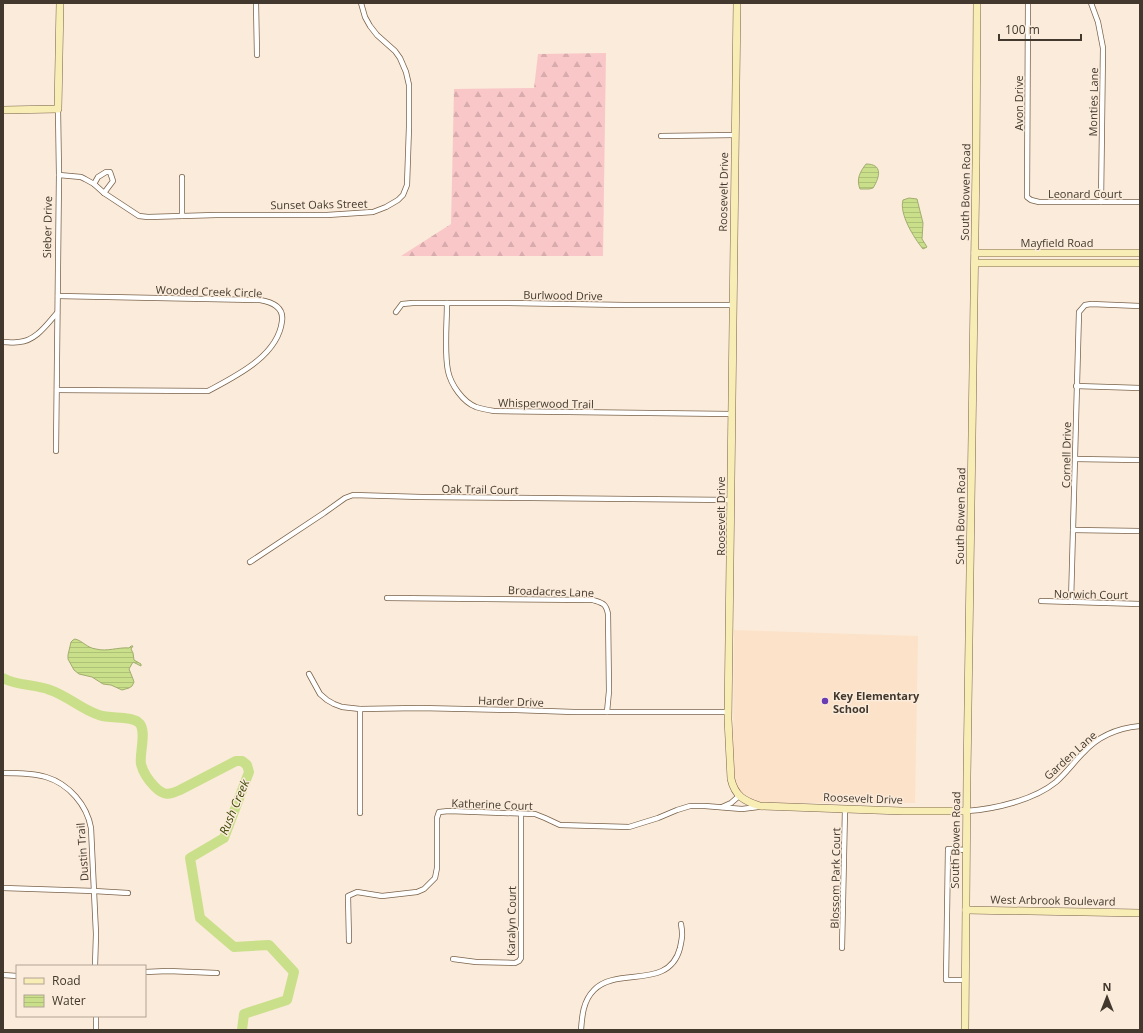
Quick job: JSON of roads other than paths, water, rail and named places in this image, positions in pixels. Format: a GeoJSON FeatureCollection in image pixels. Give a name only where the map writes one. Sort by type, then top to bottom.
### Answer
{"type":"FeatureCollection","features":[{"type":"Feature","properties":{"kind":"street","name":"Sieber Drive"},"geometry":{"type":"LineString","coordinates":[[56,451],[60,3]]}},
{"type":"Feature","properties":{"kind":"street"},"geometry":{"type":"LineString","coordinates":[[256,3],[257,55]]}},
{"type":"Feature","properties":{"kind":"street","name":"Sunset Oaks Street"},"geometry":{"type":"LineString","coordinates":[[59,175],[81,177],[94,184],[104,193],[139,216],[148,217],[255,214],[327,215],[373,212],[393,204],[403,195],[407,185],[409,85],[406,72],[400,58],[370,26],[364,17],[361,3]]}},
{"type":"Feature","properties":{"kind":"street","name":"Roosevelt Drive"},"geometry":{"type":"LineString","coordinates":[[737,3],[728,712],[730,779],[732,785],[740,796],[750,803],[760,806],[967,811]]}},
{"type":"Feature","properties":{"kind":"street","name":"South Bowen Road"},"geometry":{"type":"LineString","coordinates":[[965,1030],[977,3]]}},
{"type":"Feature","properties":{"kind":"street","name":"Avon Drive"},"geometry":{"type":"LineString","coordinates":[[1028,3],[1026,194],[1030,200]]}},
{"type":"Feature","properties":{"kind":"street","name":"Monties Lane"},"geometry":{"type":"LineString","coordinates":[[1091,3],[1098,22],[1103,48],[1102,202]]}},
{"type":"Feature","properties":{"kind":"street"},"geometry":{"type":"LineString","coordinates":[[3,110],[58,109]]}},
{"type":"Feature","properties":{"kind":"street"},"geometry":{"type":"LineString","coordinates":[[661,136],[735,135]]}},
{"type":"Feature","properties":{"kind":"street"},"geometry":{"type":"LineString","coordinates":[[94,184],[98,177],[106,172],[110,172],[113,181],[104,193]]}},
{"type":"Feature","properties":{"kind":"street"},"geometry":{"type":"LineString","coordinates":[[182,177],[182,216]]}},
{"type":"Feature","properties":{"kind":"street","name":"Leonard Court"},"geometry":{"type":"LineString","coordinates":[[1030,200],[1039,202],[1140,202]]}},
{"type":"Feature","properties":{"kind":"street","name":"Mayfield Road"},"geometry":{"type":"LineString","coordinates":[[975,253],[1140,253]]}},
{"type":"Feature","properties":{"kind":"street"},"geometry":{"type":"LineString","coordinates":[[975,263],[1140,263]]}},
{"type":"Feature","properties":{"kind":"street","name":"Wooded Creek Circle"},"geometry":{"type":"LineString","coordinates":[[57,390],[208,391],[230,380],[260,359],[279,335],[282,320],[282,315],[277,306],[260,300],[58,296]]}},
{"type":"Feature","properties":{"kind":"street","name":"Burlwood Drive"},"geometry":{"type":"LineString","coordinates":[[396,312],[402,304],[413,303],[733,305]]}},
{"type":"Feature","properties":{"kind":"street","name":"Whisperwood Trail"},"geometry":{"type":"LineString","coordinates":[[447,303],[448,372],[457,390],[465,399],[474,406],[484,410],[731,414]]}},
{"type":"Feature","properties":{"kind":"street","name":"Cornell Drive"},"geometry":{"type":"LineString","coordinates":[[1071,602],[1079,312],[1086,305],[1091,304],[1140,306]]}},
{"type":"Feature","properties":{"kind":"street"},"geometry":{"type":"LineString","coordinates":[[3,342],[21,342],[30,339],[39,333],[57,313]]}},
{"type":"Feature","properties":{"kind":"street"},"geometry":{"type":"LineString","coordinates":[[1076,386],[1140,388]]}},
{"type":"Feature","properties":{"kind":"street"},"geometry":{"type":"LineString","coordinates":[[1075,459],[1140,460]]}},
{"type":"Feature","properties":{"kind":"street","name":"Oak Trail Court"},"geometry":{"type":"LineString","coordinates":[[250,562],[345,498],[353,495],[731,500]]}},
{"type":"Feature","properties":{"kind":"street"},"geometry":{"type":"LineString","coordinates":[[1073,530],[1140,531]]}},
{"type":"Feature","properties":{"kind":"street","name":"Broadacres Lane"},"geometry":{"type":"LineString","coordinates":[[387,598],[593,600],[603,604],[607,607],[608,614],[609,690],[607,712]]}},
{"type":"Feature","properties":{"kind":"street","name":"Norwich Court"},"geometry":{"type":"LineString","coordinates":[[1041,602],[1140,604]]}},
{"type":"Feature","properties":{"kind":"street","name":"Harder Drive"},"geometry":{"type":"LineString","coordinates":[[309,674],[320,694],[327,700],[342,707],[360,709],[419,708],[574,712],[728,712]]}},
{"type":"Feature","properties":{"kind":"street"},"geometry":{"type":"LineString","coordinates":[[360,709],[360,813]]}},
{"type":"Feature","properties":{"kind":"street","name":"Garden Lane"},"geometry":{"type":"LineString","coordinates":[[967,811],[976,811],[1032,796],[1055,783],[1088,748],[1102,737],[1113,732],[1140,726]]}},
{"type":"Feature","properties":{"kind":"street","name":"Dustin Trail"},"geometry":{"type":"LineString","coordinates":[[3,773],[46,777],[60,783],[80,802],[90,819],[96,934],[95,965]]}},
{"type":"Feature","properties":{"kind":"street","name":"Katherine Court"},"geometry":{"type":"LineString","coordinates":[[720,807],[731,804],[740,796]]}},
{"type":"Feature","properties":{"kind":"street","name":"Katherine Court"},"geometry":{"type":"LineString","coordinates":[[349,941],[348,896],[357,892],[382,896],[417,892],[424,889],[435,878],[437,868],[437,818],[439,812],[449,810],[535,814],[560,825],[629,826],[658,818],[690,806],[745,809],[760,806]]}},
{"type":"Feature","properties":{"kind":"street","name":"Blossom Park Court"},"geometry":{"type":"LineString","coordinates":[[842,948],[845,809]]}},
{"type":"Feature","properties":{"kind":"street","name":"Karalyn Court"},"geometry":{"type":"LineString","coordinates":[[453,960],[515,963],[519,961],[520,814]]}},
{"type":"Feature","properties":{"kind":"street"},"geometry":{"type":"LineString","coordinates":[[965,980],[946,980],[948,849],[967,850]]}},
{"type":"Feature","properties":{"kind":"street"},"geometry":{"type":"LineString","coordinates":[[3,888],[128,893]]}},
{"type":"Feature","properties":{"kind":"street","name":"West Arbrook Boulevard"},"geometry":{"type":"LineString","coordinates":[[966,910],[1140,913]]}},
{"type":"Feature","properties":{"kind":"street"},"geometry":{"type":"LineString","coordinates":[[581,1030],[583,1009],[595,989],[601,984],[622,978],[645,977],[666,970],[678,956],[683,934],[681,924]]}},
{"type":"Feature","properties":{"kind":"street"},"geometry":{"type":"LineString","coordinates":[[146,972],[168,971],[217,973]]}},
{"type":"Feature","properties":{"kind":"street"},"geometry":{"type":"LineString","coordinates":[[3,975],[16,976]]}},
{"type":"Feature","properties":{"kind":"street"},"geometry":{"type":"LineString","coordinates":[[96,1017],[96,1030]]}},
{"type":"Feature","properties":{"kind":"water"},"geometry":{"type":"Polygon","coordinates":[[[866,164],[875,166],[878,169],[878,176],[873,188],[860,189],[858,182],[859,176],[866,164]]]}},
{"type":"Feature","properties":{"kind":"water"},"geometry":{"type":"Polygon","coordinates":[[[909,198],[917,199],[923,223],[922,239],[927,247],[923,249],[908,226],[903,212],[903,200],[909,198]]]}},
{"type":"Feature","properties":{"kind":"water"},"geometry":{"type":"Polygon","coordinates":[[[75,639],[90,647],[100,650],[129,648],[133,646],[131,649],[134,660],[141,664],[141,666],[133,662],[129,669],[134,682],[132,686],[122,690],[111,685],[103,684],[92,677],[79,674],[74,670],[68,659],[68,655],[71,642],[75,639]]]}},
{"type":"Feature","properties":{"kind":"waterway","name":"Rush Creek"},"geometry":{"type":"LineString","coordinates":[[3,678],[8,681],[50,690],[99,715],[130,719],[138,722],[141,725],[143,735],[141,764],[146,776],[161,792],[167,794],[173,793],[236,761],[242,761],[247,765],[249,772],[224,838],[190,858],[200,918],[234,947],[269,945],[294,972],[287,1000],[244,1014],[242,1030]]}},
{"type":"Feature","properties":{"kind":"place","name":"Key Elementary School"},"geometry":{"type":"Point","coordinates":[825,701]}}]}
